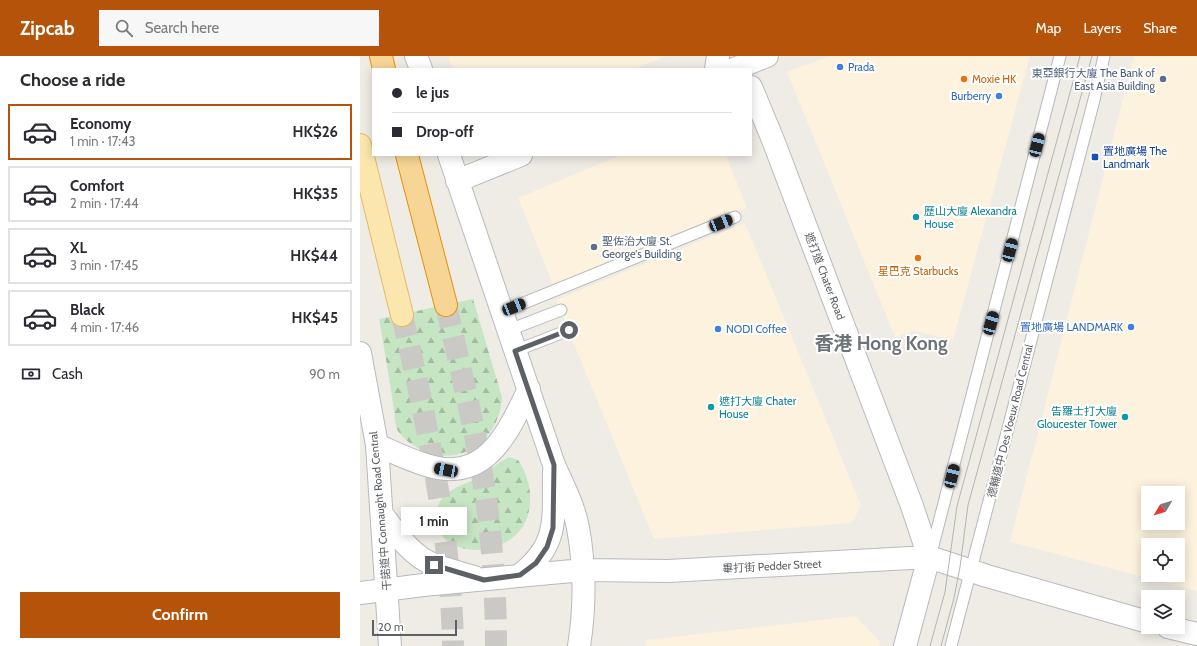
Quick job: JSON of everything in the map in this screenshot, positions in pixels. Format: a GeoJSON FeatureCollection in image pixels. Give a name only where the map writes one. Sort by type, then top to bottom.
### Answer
{"type":"FeatureCollection","features":[{"type":"Feature","properties":{"kind":"highway"},"geometry":{"type":"LineString","coordinates":[[381,56],[384,68]]}},
{"type":"Feature","properties":{"kind":"highway"},"geometry":{"type":"LineString","coordinates":[[407,156],[446,305]]}},
{"type":"Feature","properties":{"kind":"main road"},"geometry":{"type":"LineString","coordinates":[[416,56],[421,68]]}},
{"type":"Feature","properties":{"kind":"main road"},"geometry":{"type":"LineString","coordinates":[[716,68],[718,56]]}},
{"type":"Feature","properties":{"kind":"main road"},"geometry":{"type":"LineString","coordinates":[[739,65],[766,56]]}},
{"type":"Feature","properties":{"kind":"main road","name":"遮打道 Chater Road"},"geometry":{"type":"LineString","coordinates":[[752,89],[773,140],[876,410],[929,557]]}},
{"type":"Feature","properties":{"kind":"main road"},"geometry":{"type":"LineString","coordinates":[[360,145],[402,314]]}},
{"type":"Feature","properties":{"kind":"main road"},"geometry":{"type":"LineString","coordinates":[[449,156],[554,465],[565,488],[578,526],[583,570],[579,646]]}},
{"type":"Feature","properties":{"kind":"main road"},"geometry":{"type":"LineString","coordinates":[[458,181],[519,156]]}},
{"type":"Feature","properties":{"kind":"main road","name":"干諾道中 Connaught Road Central"},"geometry":{"type":"LineString","coordinates":[[360,353],[377,445],[390,646]]}},
{"type":"Feature","properties":{"kind":"main road"},"geometry":{"type":"LineString","coordinates":[[377,445],[426,466],[460,470],[483,458],[503,439],[529,389]]}},
{"type":"Feature","properties":{"kind":"main road"},"geometry":{"type":"LineString","coordinates":[[520,575],[536,563],[547,547],[553,528],[554,465]]}},
{"type":"Feature","properties":{"kind":"main road"},"geometry":{"type":"LineString","coordinates":[[382,514],[404,543],[434,565],[484,580]]}},
{"type":"Feature","properties":{"kind":"main road"},"geometry":{"type":"LineString","coordinates":[[905,646],[929,557]]}},
{"type":"Feature","properties":{"kind":"main road","name":"畢打街 Pedder Street"},"geometry":{"type":"LineString","coordinates":[[360,593],[520,575],[583,570],[668,572],[929,557],[1141,620]]}},
{"type":"Feature","properties":{"kind":"main road"},"geometry":{"type":"LineString","coordinates":[[1185,631],[1197,634]]}},
{"type":"Feature","properties":{"kind":"lane"},"geometry":{"type":"LineString","coordinates":[[929,557],[1060,56]]}},
{"type":"Feature","properties":{"kind":"lane","name":"德輔道中 Des Voeux Road Central"},"geometry":{"type":"LineString","coordinates":[[951,646],[970,570],[999,467],[1036,318],[1094,100],[1104,56]]}},
{"type":"Feature","properties":{"kind":"lane"},"geometry":{"type":"LineString","coordinates":[[509,331],[735,217]]}},
{"type":"Feature","properties":{"kind":"lane"},"geometry":{"type":"LineString","coordinates":[[509,331],[561,310]]}},
{"type":"Feature","properties":{"kind":"lane"},"geometry":{"type":"LineString","coordinates":[[509,331],[569,330]]}},
{"type":"Feature","properties":{"kind":"shaded area"},"geometry":{"type":"Polygon","coordinates":[[[448,56],[667,56],[637,68],[453,68],[448,56]]]}},
{"type":"Feature","properties":{"kind":"shaded area","name":"歷山大廈 Alexandra House"},"geometry":{"type":"Polygon","coordinates":[[[829,56],[1030,56],[953,340],[915,331],[895,337],[787,72],[829,56]]]}},
{"type":"Feature","properties":{"kind":"shaded area","name":"置地廣場 LANDMARK"},"geometry":{"type":"Polygon","coordinates":[[[1134,56],[1197,56],[1197,591],[1163,582],[1185,582],[1185,538],[1141,538],[1141,576],[1010,542],[1134,56]]]}},
{"type":"Feature","properties":{"kind":"shaded area","name":"聖佐治大廈 St. George's Building"},"geometry":{"type":"Polygon","coordinates":[[[619,156],[726,156],[747,208],[554,287],[518,198],[619,156]]]}},
{"type":"Feature","properties":{"kind":"shaded area","name":"遮打大廈 Chater House"},"geometry":{"type":"Polygon","coordinates":[[[745,223],[861,505],[852,523],[654,539],[556,300],[745,223]]]}},
{"type":"Feature","properties":{"kind":"shaded area"},"geometry":{"type":"Polygon","coordinates":[[[855,616],[880,642],[879,646],[645,646],[646,640],[855,616]]]}},
{"type":"Feature","properties":{"kind":"green space"},"geometry":{"type":"Polygon","coordinates":[[[473,299],[502,397],[500,412],[495,425],[487,436],[478,445],[466,452],[453,455],[439,455],[424,451],[413,445],[398,431],[395,421],[379,319],[473,299]]]}},
{"type":"Feature","properties":{"kind":"green space"},"geometry":{"type":"Polygon","coordinates":[[[509,457],[518,460],[525,473],[529,486],[530,500],[528,515],[520,530],[508,541],[492,548],[476,550],[461,548],[448,541],[439,530],[437,510],[442,497],[457,487],[480,476],[509,457]]]}},
{"type":"Feature","properties":{"kind":"tunnel"},"geometry":{"type":"LineString","coordinates":[[446,305],[469,406],[483,482],[492,559],[496,646]]}},
{"type":"Feature","properties":{"kind":"tunnel"},"geometry":{"type":"LineString","coordinates":[[402,315],[429,438],[443,520],[448,562],[453,646]]}},
{"type":"Feature","properties":{"kind":"tram line"},"geometry":{"type":"LineString","coordinates":[[930,646],[945,592],[957,506],[1080,56]]}},
{"type":"Feature","properties":{"kind":"tram line"},"geometry":{"type":"LineString","coordinates":[[941,646],[954,598],[960,567],[968,505],[1092,56]]}},
{"type":"Feature","properties":{"kind":"place","name":"Prada"},"geometry":{"type":"Point","coordinates":[840,67]}},
{"type":"Feature","properties":{"kind":"place","name":"Moxie HK"},"geometry":{"type":"Point","coordinates":[964,79]}},
{"type":"Feature","properties":{"kind":"place","name":"東亞銀行大廈 The Bank of East Asia Building"},"geometry":{"type":"Point","coordinates":[1163,79]}},
{"type":"Feature","properties":{"kind":"place","name":"Burberry"},"geometry":{"type":"Point","coordinates":[999,96]}},
{"type":"Feature","properties":{"kind":"place","name":"置地廣場 The Landmark"},"geometry":{"type":"Point","coordinates":[1095,157]}},
{"type":"Feature","properties":{"kind":"place","name":"歷山大廈 Alexandra House"},"geometry":{"type":"Point","coordinates":[916,217]}},
{"type":"Feature","properties":{"kind":"place","name":"聖佐治大廈 St. George's Building"},"geometry":{"type":"Point","coordinates":[594,247]}},
{"type":"Feature","properties":{"kind":"place","name":"星巴克 Starbucks"},"geometry":{"type":"Point","coordinates":[918,258]}},
{"type":"Feature","properties":{"kind":"place","name":"置地廣場 LANDMARK"},"geometry":{"type":"Point","coordinates":[1131,327]}},
{"type":"Feature","properties":{"kind":"place","name":"NODI Coffee"},"geometry":{"type":"Point","coordinates":[718,329]}},
{"type":"Feature","properties":{"kind":"place","name":"遮打大廈 Chater House"},"geometry":{"type":"Point","coordinates":[711,407]}},
{"type":"Feature","properties":{"kind":"place","name":"告羅士打大廈 Gloucester Tower"},"geometry":{"type":"Point","coordinates":[1125,417]}},
{"type":"Feature","properties":{"kind":"district","name":"香港 Hong Kong"},"geometry":{"type":"Point","coordinates":[881,343]}},
{"type":"Feature","properties":{"kind":"route"},"geometry":{"type":"LineString","coordinates":[[434,565],[484,580],[520,575],[536,563],[547,547],[553,528],[554,465],[515,351],[569,330]]}}]}
